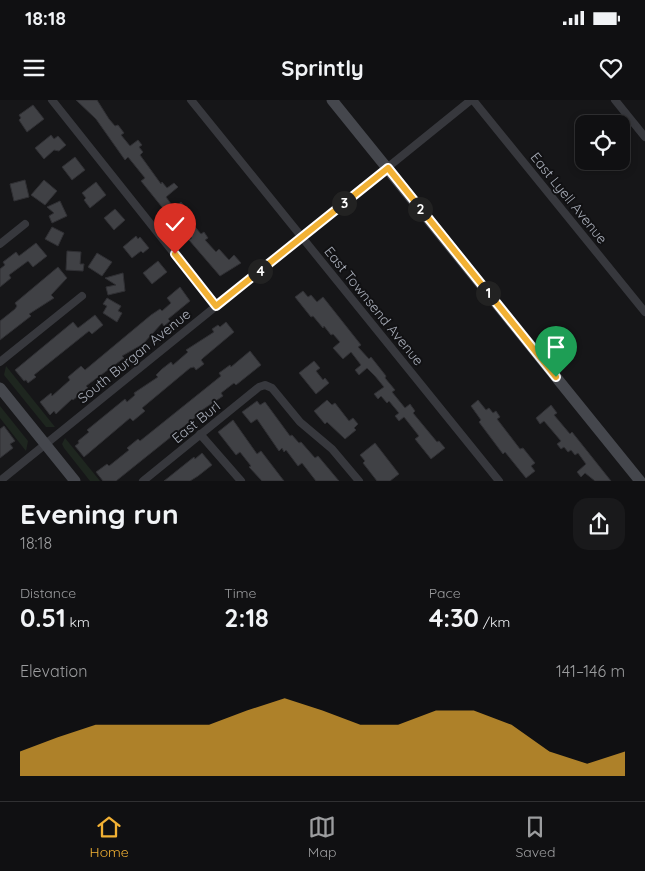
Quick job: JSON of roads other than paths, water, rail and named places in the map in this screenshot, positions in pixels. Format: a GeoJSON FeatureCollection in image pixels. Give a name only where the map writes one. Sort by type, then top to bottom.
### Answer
{"type":"FeatureCollection","features":[{"type":"Feature","properties":{"kind":"street"},"geometry":{"type":"LineString","coordinates":[[52,100],[216,306]]}},
{"type":"Feature","properties":{"kind":"street","name":"East Townsend Avenue"},"geometry":{"type":"LineString","coordinates":[[191,100],[499,481]]}},
{"type":"Feature","properties":{"kind":"street"},"geometry":{"type":"LineString","coordinates":[[332,100],[640,481]]}},
{"type":"Feature","properties":{"kind":"street","name":"South Burgan Avenue"},"geometry":{"type":"LineString","coordinates":[[0,481],[472,100]]}},
{"type":"Feature","properties":{"kind":"street","name":"East Lyell Avenue"},"geometry":{"type":"LineString","coordinates":[[472,100],[645,312]]}},
{"type":"Feature","properties":{"kind":"street"},"geometry":{"type":"LineString","coordinates":[[615,100],[645,137]]}},
{"type":"Feature","properties":{"kind":"street"},"geometry":{"type":"LineString","coordinates":[[0,244],[25,224]]}},
{"type":"Feature","properties":{"kind":"street"},"geometry":{"type":"LineString","coordinates":[[0,362],[82,296]]}},
{"type":"Feature","properties":{"kind":"street","name":"East Burl"},"geometry":{"type":"LineString","coordinates":[[143,481],[258,387],[265,385],[272,388],[306,428],[332,449],[358,481]]}},
{"type":"Feature","properties":{"kind":"street"},"geometry":{"type":"LineString","coordinates":[[0,388],[75,481]]}},
{"type":"Feature","properties":{"kind":"street"},"geometry":{"type":"LineString","coordinates":[[200,434],[241,481]]}}]}
